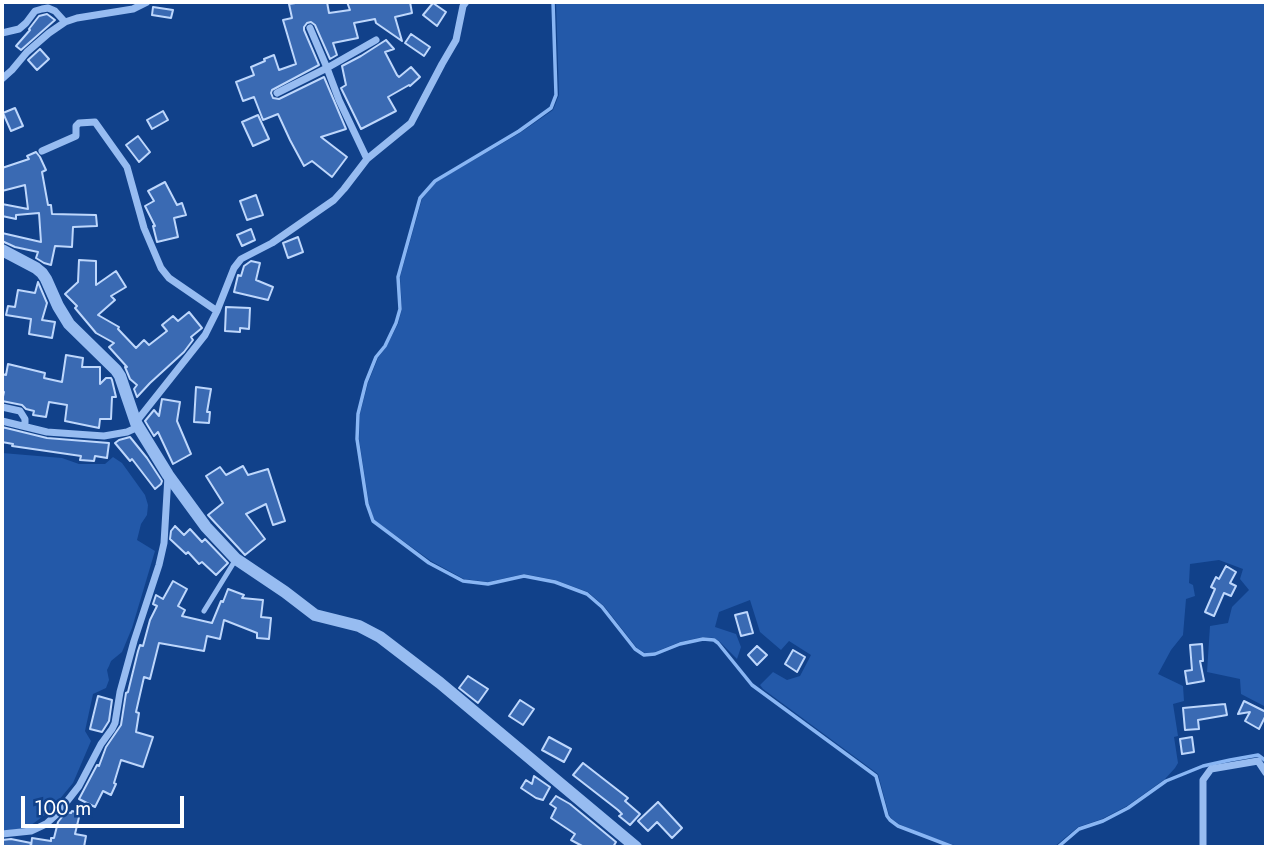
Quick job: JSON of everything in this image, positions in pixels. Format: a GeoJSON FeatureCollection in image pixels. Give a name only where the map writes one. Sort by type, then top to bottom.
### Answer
{"type":"FeatureCollection","features":[{"type":"Feature","properties":{"kind":"street"},"geometry":{"type":"LineString","coordinates":[[2,79],[48,33],[65,22],[133,9],[148,2]]}},
{"type":"Feature","properties":{"kind":"street"},"geometry":{"type":"LineString","coordinates":[[2,421],[58,433],[104,436],[127,432],[137,425],[205,335],[234,268],[242,259],[258,252],[334,200],[366,159],[411,123],[456,40],[466,2]]}},
{"type":"Feature","properties":{"kind":"street"},"geometry":{"type":"LineString","coordinates":[[2,33],[19,29],[35,11],[42,9],[55,11],[65,22]]}},
{"type":"Feature","properties":{"kind":"street"},"geometry":{"type":"LineString","coordinates":[[310,28],[366,159]]}},
{"type":"Feature","properties":{"kind":"street"},"geometry":{"type":"LineString","coordinates":[[277,93],[376,40]]}},
{"type":"Feature","properties":{"kind":"street"},"geometry":{"type":"LineString","coordinates":[[41,151],[76,136],[76,126],[79,123],[95,122],[127,167],[144,228],[161,268],[169,278],[217,311]]}},
{"type":"Feature","properties":{"kind":"street"},"geometry":{"type":"LineString","coordinates":[[2,250],[42,273],[69,324],[116,370],[137,425],[168,475],[206,527],[236,559],[315,615],[359,626],[380,637],[450,691],[636,847]]}},
{"type":"Feature","properties":{"kind":"street"},"geometry":{"type":"LineString","coordinates":[[2,407],[20,411],[25,419],[25,426]]}},
{"type":"Feature","properties":{"kind":"street"},"geometry":{"type":"LineString","coordinates":[[2,834],[32,831],[47,824],[79,786],[115,723],[120,692],[134,641],[162,554],[168,475]]}},
{"type":"Feature","properties":{"kind":"street"},"geometry":{"type":"LineString","coordinates":[[1203,847],[1203,780],[1211,769],[1258,761],[1266,773]]}},
{"type":"Feature","properties":{"kind":"lane"},"geometry":{"type":"LineString","coordinates":[[204,611],[236,559]]}},
{"type":"Feature","properties":{"kind":"shaded area"},"geometry":{"type":"Polygon","coordinates":[[[556,2],[1266,2],[1266,707],[1241,694],[1240,679],[1207,672],[1210,626],[1228,623],[1232,607],[1249,590],[1240,579],[1243,569],[1219,560],[1190,564],[1189,583],[1193,585],[1195,596],[1186,599],[1183,635],[1158,674],[1183,686],[1184,701],[1173,704],[1178,736],[1174,737],[1178,763],[1175,768],[1165,779],[1127,806],[1102,819],[1078,827],[1054,847],[960,847],[924,835],[892,819],[878,774],[763,689],[760,685],[773,672],[787,680],[800,676],[811,655],[789,641],[781,650],[760,632],[750,600],[719,612],[715,627],[736,634],[741,647],[737,659],[719,641],[703,637],[645,653],[637,648],[604,606],[588,592],[555,580],[524,574],[488,582],[464,579],[431,561],[374,520],[359,439],[360,414],[378,358],[398,324],[402,309],[400,277],[422,199],[436,182],[520,133],[553,110],[559,95],[556,2]]]}},
{"type":"Feature","properties":{"kind":"shaded area"},"geometry":{"type":"Polygon","coordinates":[[[2,453],[62,458],[79,464],[105,464],[113,457],[122,463],[145,495],[147,515],[141,524],[137,540],[155,551],[122,652],[111,661],[107,670],[109,680],[106,688],[93,694],[85,731],[91,741],[73,783],[49,812],[27,828],[11,830],[2,830],[2,453]]]}},
{"type":"Feature","properties":{"kind":"building"},"geometry":{"type":"Polygon","coordinates":[[[327,2],[329,13],[350,10],[347,2],[410,2],[412,13],[395,17],[402,41],[376,23],[375,19],[354,23],[358,38],[333,43],[337,55],[330,59],[315,25],[307,23],[304,30],[319,65],[272,90],[273,98],[279,99],[324,77],[346,129],[321,137],[347,157],[332,177],[312,161],[304,166],[278,114],[263,120],[254,97],[243,101],[236,82],[254,75],[251,67],[274,55],[279,70],[296,64],[283,20],[292,18],[289,4],[327,2]]]}},
{"type":"Feature","properties":{"kind":"building"},"geometry":{"type":"Polygon","coordinates":[[[433,3],[446,12],[437,26],[423,15],[433,3]]]}},
{"type":"Feature","properties":{"kind":"building"},"geometry":{"type":"Polygon","coordinates":[[[153,7],[173,10],[171,18],[152,15],[153,7]]]}},
{"type":"Feature","properties":{"kind":"building"},"geometry":{"type":"Polygon","coordinates":[[[47,14],[55,20],[21,50],[16,46],[39,16],[47,14]]]}},
{"type":"Feature","properties":{"kind":"building"},"geometry":{"type":"Polygon","coordinates":[[[411,34],[430,47],[424,56],[405,43],[411,34]]]}},
{"type":"Feature","properties":{"kind":"building"},"geometry":{"type":"Polygon","coordinates":[[[386,40],[394,49],[385,52],[397,75],[399,77],[411,67],[420,77],[410,86],[388,97],[396,111],[361,129],[341,88],[346,85],[342,66],[386,40]]]}},
{"type":"Feature","properties":{"kind":"building"},"geometry":{"type":"Polygon","coordinates":[[[40,49],[49,59],[37,70],[28,60],[40,49]]]}},
{"type":"Feature","properties":{"kind":"building"},"geometry":{"type":"Polygon","coordinates":[[[15,108],[23,126],[11,131],[3,113],[15,108]]]}},
{"type":"Feature","properties":{"kind":"building"},"geometry":{"type":"Polygon","coordinates":[[[163,111],[168,120],[152,129],[147,120],[163,111]]]}},
{"type":"Feature","properties":{"kind":"building"},"geometry":{"type":"Polygon","coordinates":[[[258,115],[269,139],[253,146],[242,122],[258,115]]]}},
{"type":"Feature","properties":{"kind":"building"},"geometry":{"type":"Polygon","coordinates":[[[138,136],[150,152],[139,162],[126,145],[138,136]]]}},
{"type":"Feature","properties":{"kind":"building"},"geometry":{"type":"Polygon","coordinates":[[[36,152],[46,170],[42,172],[52,214],[96,215],[97,226],[73,227],[72,247],[55,246],[51,265],[36,258],[38,252],[2,241],[2,233],[41,242],[39,213],[16,215],[16,219],[2,216],[2,204],[28,209],[25,185],[2,191],[2,168],[29,159],[27,156],[36,152]]]}},
{"type":"Feature","properties":{"kind":"building"},"geometry":{"type":"Polygon","coordinates":[[[165,182],[177,205],[182,203],[186,215],[174,218],[178,237],[157,242],[155,226],[145,206],[154,201],[148,191],[165,182]]]}},
{"type":"Feature","properties":{"kind":"building"},"geometry":{"type":"Polygon","coordinates":[[[256,195],[263,215],[247,220],[240,201],[256,195]]]}},
{"type":"Feature","properties":{"kind":"building"},"geometry":{"type":"Polygon","coordinates":[[[251,229],[255,240],[242,246],[237,235],[251,229]]]}},
{"type":"Feature","properties":{"kind":"building"},"geometry":{"type":"Polygon","coordinates":[[[298,237],[303,252],[288,258],[283,243],[298,237]]]}},
{"type":"Feature","properties":{"kind":"building"},"geometry":{"type":"Polygon","coordinates":[[[79,260],[96,261],[96,285],[116,271],[126,287],[111,296],[115,300],[98,315],[119,327],[136,348],[144,340],[149,345],[167,331],[162,325],[173,316],[178,321],[189,312],[202,328],[191,337],[193,340],[184,352],[137,397],[134,389],[137,385],[130,379],[127,367],[109,347],[114,343],[96,333],[65,294],[78,282],[79,260]]]}},
{"type":"Feature","properties":{"kind":"building"},"geometry":{"type":"Polygon","coordinates":[[[251,261],[260,263],[256,280],[273,287],[268,300],[234,292],[238,275],[241,276],[244,266],[251,261]]]}},
{"type":"Feature","properties":{"kind":"building"},"geometry":{"type":"Polygon","coordinates":[[[38,282],[47,303],[42,320],[55,322],[52,338],[29,334],[31,319],[6,315],[8,306],[15,307],[18,290],[35,293],[38,282]]]}},
{"type":"Feature","properties":{"kind":"building"},"geometry":{"type":"Polygon","coordinates":[[[226,307],[250,308],[249,329],[240,328],[240,332],[225,331],[226,307]]]}},
{"type":"Feature","properties":{"kind":"building"},"geometry":{"type":"Polygon","coordinates":[[[66,355],[83,358],[82,367],[100,367],[100,384],[106,378],[112,380],[116,397],[112,397],[111,419],[100,419],[99,428],[65,421],[67,405],[49,402],[46,417],[33,415],[34,411],[22,405],[2,401],[2,374],[6,375],[8,364],[45,373],[44,378],[62,382],[66,355]]]}},
{"type":"Feature","properties":{"kind":"building"},"geometry":{"type":"Polygon","coordinates":[[[196,387],[211,389],[207,412],[210,412],[209,423],[194,422],[196,387]]]}},
{"type":"Feature","properties":{"kind":"building"},"geometry":{"type":"Polygon","coordinates":[[[162,399],[180,402],[177,421],[191,454],[173,464],[158,432],[154,436],[145,421],[154,410],[159,416],[162,399]]]}},
{"type":"Feature","properties":{"kind":"building"},"geometry":{"type":"Polygon","coordinates":[[[2,427],[47,438],[109,443],[107,458],[95,456],[94,461],[80,460],[81,456],[12,446],[13,444],[2,442],[2,427]]]}},
{"type":"Feature","properties":{"kind":"building"},"geometry":{"type":"Polygon","coordinates":[[[130,437],[162,481],[155,489],[132,459],[130,461],[115,443],[130,437]]]}},
{"type":"Feature","properties":{"kind":"building"},"geometry":{"type":"Polygon","coordinates":[[[243,466],[248,475],[268,469],[285,521],[273,525],[266,504],[246,514],[265,539],[245,555],[208,515],[223,503],[206,476],[220,467],[226,475],[243,466]]]}},
{"type":"Feature","properties":{"kind":"building"},"geometry":{"type":"Polygon","coordinates":[[[175,526],[184,535],[190,529],[202,542],[205,539],[228,563],[216,575],[202,562],[199,564],[170,539],[175,526]]]}},
{"type":"Feature","properties":{"kind":"building"},"geometry":{"type":"Polygon","coordinates":[[[1226,566],[1236,572],[1230,583],[1236,586],[1231,596],[1224,593],[1214,616],[1205,612],[1215,589],[1211,587],[1226,566]]]}},
{"type":"Feature","properties":{"kind":"building"},"geometry":{"type":"Polygon","coordinates":[[[173,581],[187,589],[178,606],[185,610],[182,616],[212,623],[228,589],[244,595],[242,598],[263,600],[261,617],[271,618],[269,639],[257,638],[257,633],[224,620],[220,639],[207,636],[204,651],[159,643],[150,679],[144,677],[136,712],[139,713],[136,732],[153,737],[143,767],[121,760],[111,795],[103,791],[95,807],[79,799],[97,765],[99,766],[106,747],[121,725],[126,693],[138,651],[140,645],[143,646],[157,606],[153,604],[156,595],[163,599],[173,581]]]}},
{"type":"Feature","properties":{"kind":"building"},"geometry":{"type":"Polygon","coordinates":[[[747,612],[753,633],[741,636],[735,615],[747,612]]]}},
{"type":"Feature","properties":{"kind":"building"},"geometry":{"type":"Polygon","coordinates":[[[1202,644],[1203,661],[1200,661],[1204,681],[1187,684],[1185,671],[1192,670],[1190,645],[1202,644]]]}},
{"type":"Feature","properties":{"kind":"building"},"geometry":{"type":"Polygon","coordinates":[[[757,646],[767,655],[757,665],[748,655],[757,646]]]}},
{"type":"Feature","properties":{"kind":"building"},"geometry":{"type":"Polygon","coordinates":[[[793,650],[805,657],[797,672],[785,664],[793,650]]]}},
{"type":"Feature","properties":{"kind":"building"},"geometry":{"type":"Polygon","coordinates":[[[468,676],[488,689],[478,703],[459,688],[468,676]]]}},
{"type":"Feature","properties":{"kind":"building"},"geometry":{"type":"Polygon","coordinates":[[[98,696],[112,700],[109,721],[102,732],[90,729],[98,696]]]}},
{"type":"Feature","properties":{"kind":"building"},"geometry":{"type":"Polygon","coordinates":[[[520,700],[534,709],[523,725],[509,716],[520,700]]]}},
{"type":"Feature","properties":{"kind":"building"},"geometry":{"type":"Polygon","coordinates":[[[1244,701],[1266,712],[1259,729],[1245,721],[1250,712],[1238,714],[1244,701]]]}},
{"type":"Feature","properties":{"kind":"building"},"geometry":{"type":"Polygon","coordinates":[[[1225,704],[1227,715],[1198,720],[1199,729],[1185,730],[1183,708],[1225,704]]]}},
{"type":"Feature","properties":{"kind":"building"},"geometry":{"type":"Polygon","coordinates":[[[549,737],[571,749],[564,762],[542,750],[549,737]]]}},
{"type":"Feature","properties":{"kind":"building"},"geometry":{"type":"Polygon","coordinates":[[[1192,737],[1194,752],[1182,754],[1180,739],[1192,737]]]}},
{"type":"Feature","properties":{"kind":"building"},"geometry":{"type":"Polygon","coordinates":[[[583,763],[628,798],[625,801],[640,814],[630,825],[619,816],[622,814],[618,810],[573,775],[583,763]]]}},
{"type":"Feature","properties":{"kind":"building"},"geometry":{"type":"Polygon","coordinates":[[[534,776],[550,787],[543,800],[521,788],[526,780],[532,784],[534,776]]]}},
{"type":"Feature","properties":{"kind":"building"},"geometry":{"type":"Polygon","coordinates":[[[556,796],[570,804],[616,842],[613,847],[584,847],[571,840],[575,834],[551,818],[556,808],[550,804],[556,796]]]}},
{"type":"Feature","properties":{"kind":"building"},"geometry":{"type":"Polygon","coordinates":[[[658,802],[682,828],[672,838],[657,822],[648,831],[638,821],[658,802]]]}},
{"type":"Feature","properties":{"kind":"building"},"geometry":{"type":"Polygon","coordinates":[[[66,812],[80,813],[75,834],[86,836],[84,847],[31,847],[32,838],[51,841],[58,822],[66,812]]]}},
{"type":"Feature","properties":{"kind":"building"},"geometry":{"type":"Polygon","coordinates":[[[2,840],[31,843],[30,847],[2,847],[2,840]]]}},
{"type":"Feature","properties":{"kind":"waterway"},"geometry":{"type":"LineString","coordinates":[[553,2],[556,95],[551,108],[519,131],[435,181],[420,198],[398,277],[400,309],[396,323],[385,346],[376,357],[358,414],[357,439],[367,504],[373,521],[429,563],[463,581],[488,584],[524,576],[555,582],[587,594],[602,607],[635,649],[644,655],[703,639],[714,640],[752,685],[876,776],[890,820],[898,826],[953,847]]}},
{"type":"Feature","properties":{"kind":"waterway"},"geometry":{"type":"LineString","coordinates":[[1058,847],[1079,829],[1103,821],[1128,808],[1166,781],[1203,766],[1230,760],[1258,755],[1266,761]]}}]}
